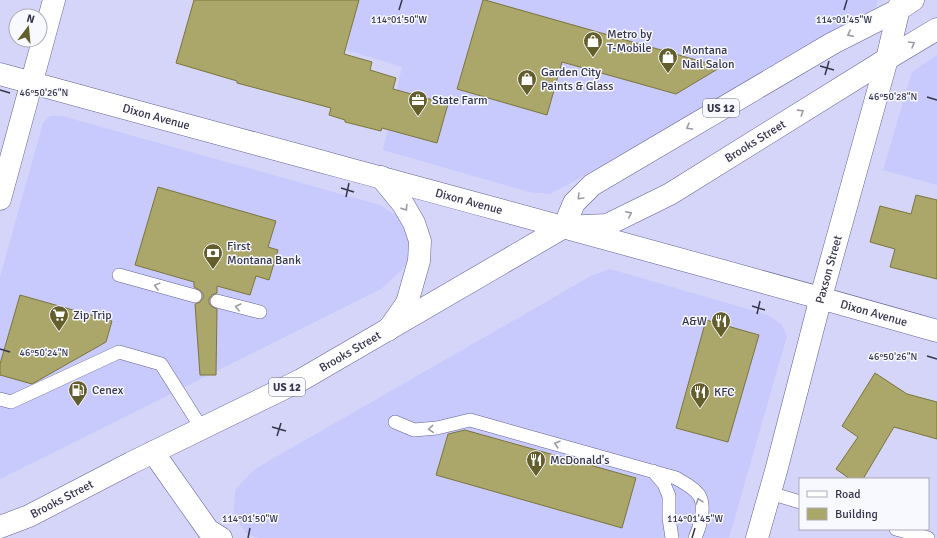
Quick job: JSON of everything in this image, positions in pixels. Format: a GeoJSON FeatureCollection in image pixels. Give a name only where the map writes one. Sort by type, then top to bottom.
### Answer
{"type":"FeatureCollection","features":[{"type":"Feature","properties":{"kind":"main road"},"geometry":{"type":"LineString","coordinates":[[0,199],[54,0]]}},
{"type":"Feature","properties":{"kind":"main road","name":"Paxson Street"},"geometry":{"type":"LineString","coordinates":[[757,538],[821,297],[904,3]]}},
{"type":"Feature","properties":{"kind":"main road","name":"US 12"},"geometry":{"type":"LineString","coordinates":[[564,227],[574,203],[592,185],[833,43],[904,3]]}},
{"type":"Feature","properties":{"kind":"main road","name":"Brooks Street"},"geometry":{"type":"LineString","coordinates":[[3,530],[153,452],[301,380],[564,227],[606,225],[670,194],[937,29]]}},
{"type":"Feature","properties":{"kind":"main road","name":"Dixon Avenue"},"geometry":{"type":"LineString","coordinates":[[0,74],[821,297],[937,331]]}},
{"type":"Feature","properties":{"kind":"main road"},"geometry":{"type":"LineString","coordinates":[[381,177],[403,204],[414,223],[420,241],[419,261],[407,303],[388,330]]}},
{"type":"Feature","properties":{"kind":"main road"},"geometry":{"type":"LineString","coordinates":[[153,452],[208,530],[221,538]]}},
{"type":"Feature","properties":{"kind":"lane"},"geometry":{"type":"LineString","coordinates":[[120,276],[195,296]]}},
{"type":"Feature","properties":{"kind":"lane"},"geometry":{"type":"LineString","coordinates":[[217,302],[260,312]]}},
{"type":"Feature","properties":{"kind":"lane"},"geometry":{"type":"LineString","coordinates":[[0,399],[11,402],[119,352],[161,364],[202,429]]}},
{"type":"Feature","properties":{"kind":"lane"},"geometry":{"type":"LineString","coordinates":[[395,422],[414,430],[437,428],[470,420],[676,478],[691,487],[700,496],[702,512],[695,538]]}},
{"type":"Feature","properties":{"kind":"lane"},"geometry":{"type":"LineString","coordinates":[[653,471],[664,484],[669,496],[669,518],[672,538]]}},
{"type":"Feature","properties":{"kind":"lane"},"geometry":{"type":"LineString","coordinates":[[770,493],[799,502]]}},
{"type":"Feature","properties":{"kind":"lane"},"geometry":{"type":"LineString","coordinates":[[900,530],[928,538]]}},
{"type":"Feature","properties":{"kind":"shaded area"},"geometry":{"type":"Polygon","coordinates":[[[358,0],[878,0],[876,7],[550,194],[529,192],[383,150],[402,67],[347,50],[358,0]]]}},
{"type":"Feature","properties":{"kind":"shaded area"},"geometry":{"type":"Polygon","coordinates":[[[937,55],[937,185],[883,170],[912,72],[937,55]]]}},
{"type":"Feature","properties":{"kind":"shaded area"},"geometry":{"type":"Polygon","coordinates":[[[50,116],[62,116],[380,205],[400,218],[411,247],[409,263],[381,289],[0,479],[0,277],[43,123],[50,116]]]}},
{"type":"Feature","properties":{"kind":"shaded area"},"geometry":{"type":"Polygon","coordinates":[[[610,269],[768,315],[782,325],[787,336],[729,538],[258,538],[246,533],[234,514],[235,490],[255,469],[591,276],[610,269]]]}},
{"type":"Feature","properties":{"kind":"building"},"geometry":{"type":"Polygon","coordinates":[[[194,0],[359,0],[344,54],[372,62],[370,70],[396,78],[393,89],[448,104],[437,143],[382,128],[381,131],[345,122],[345,120],[329,115],[331,108],[237,83],[237,81],[176,63],[194,0]]]}},
{"type":"Feature","properties":{"kind":"building"},"geometry":{"type":"Polygon","coordinates":[[[483,0],[721,67],[676,94],[562,62],[547,115],[457,89],[483,0]]]}},
{"type":"Feature","properties":{"kind":"building","name":"First Montana Bank"},"geometry":{"type":"Polygon","coordinates":[[[158,187],[276,221],[268,247],[278,250],[269,280],[256,276],[250,295],[217,286],[217,293],[212,295],[209,299],[211,306],[217,309],[216,375],[200,375],[195,304],[200,302],[203,298],[201,291],[194,287],[194,282],[135,265],[158,187]]]}},
{"type":"Feature","properties":{"kind":"building"},"geometry":{"type":"Polygon","coordinates":[[[916,195],[937,200],[937,279],[890,267],[895,249],[870,242],[880,206],[911,214],[916,195]]]}},
{"type":"Feature","properties":{"kind":"building","name":"Zip Trip"},"geometry":{"type":"Polygon","coordinates":[[[20,295],[112,321],[106,342],[32,384],[0,375],[0,364],[20,295]]]}},
{"type":"Feature","properties":{"kind":"building"},"geometry":{"type":"Polygon","coordinates":[[[706,320],[759,335],[728,442],[676,428],[706,320]]]}},
{"type":"Feature","properties":{"kind":"building"},"geometry":{"type":"Polygon","coordinates":[[[875,373],[907,394],[937,402],[937,439],[894,427],[864,478],[849,478],[836,469],[858,437],[842,426],[875,373]]]}},
{"type":"Feature","properties":{"kind":"building","name":"McDonald's"},"geometry":{"type":"Polygon","coordinates":[[[465,430],[636,478],[622,528],[436,475],[448,434],[465,430]]]}},
{"type":"Feature","properties":{"kind":"place","name":"Metro by T-Mobile"},"geometry":{"type":"Point","coordinates":[593,58]}},
{"type":"Feature","properties":{"kind":"place","name":"Montana Nail Salon"},"geometry":{"type":"Point","coordinates":[668,74]}},
{"type":"Feature","properties":{"kind":"place","name":"Garden City Paints & Glass"},"geometry":{"type":"Point","coordinates":[527,96]}},
{"type":"Feature","properties":{"kind":"place","name":"State Farm"},"geometry":{"type":"Point","coordinates":[418,117]}},
{"type":"Feature","properties":{"kind":"place","name":"First Montana Bank"},"geometry":{"type":"Point","coordinates":[213,270]}},
{"type":"Feature","properties":{"kind":"place","name":"Zip Trip"},"geometry":{"type":"Point","coordinates":[59,332]}},
{"type":"Feature","properties":{"kind":"place","name":"A&W"},"geometry":{"type":"Point","coordinates":[721,338]}},
{"type":"Feature","properties":{"kind":"place","name":"Cenex"},"geometry":{"type":"Point","coordinates":[78,407]}},
{"type":"Feature","properties":{"kind":"place","name":"KFC"},"geometry":{"type":"Point","coordinates":[700,409]}},
{"type":"Feature","properties":{"kind":"place","name":"McDonald's"},"geometry":{"type":"Point","coordinates":[536,477]}}]}
